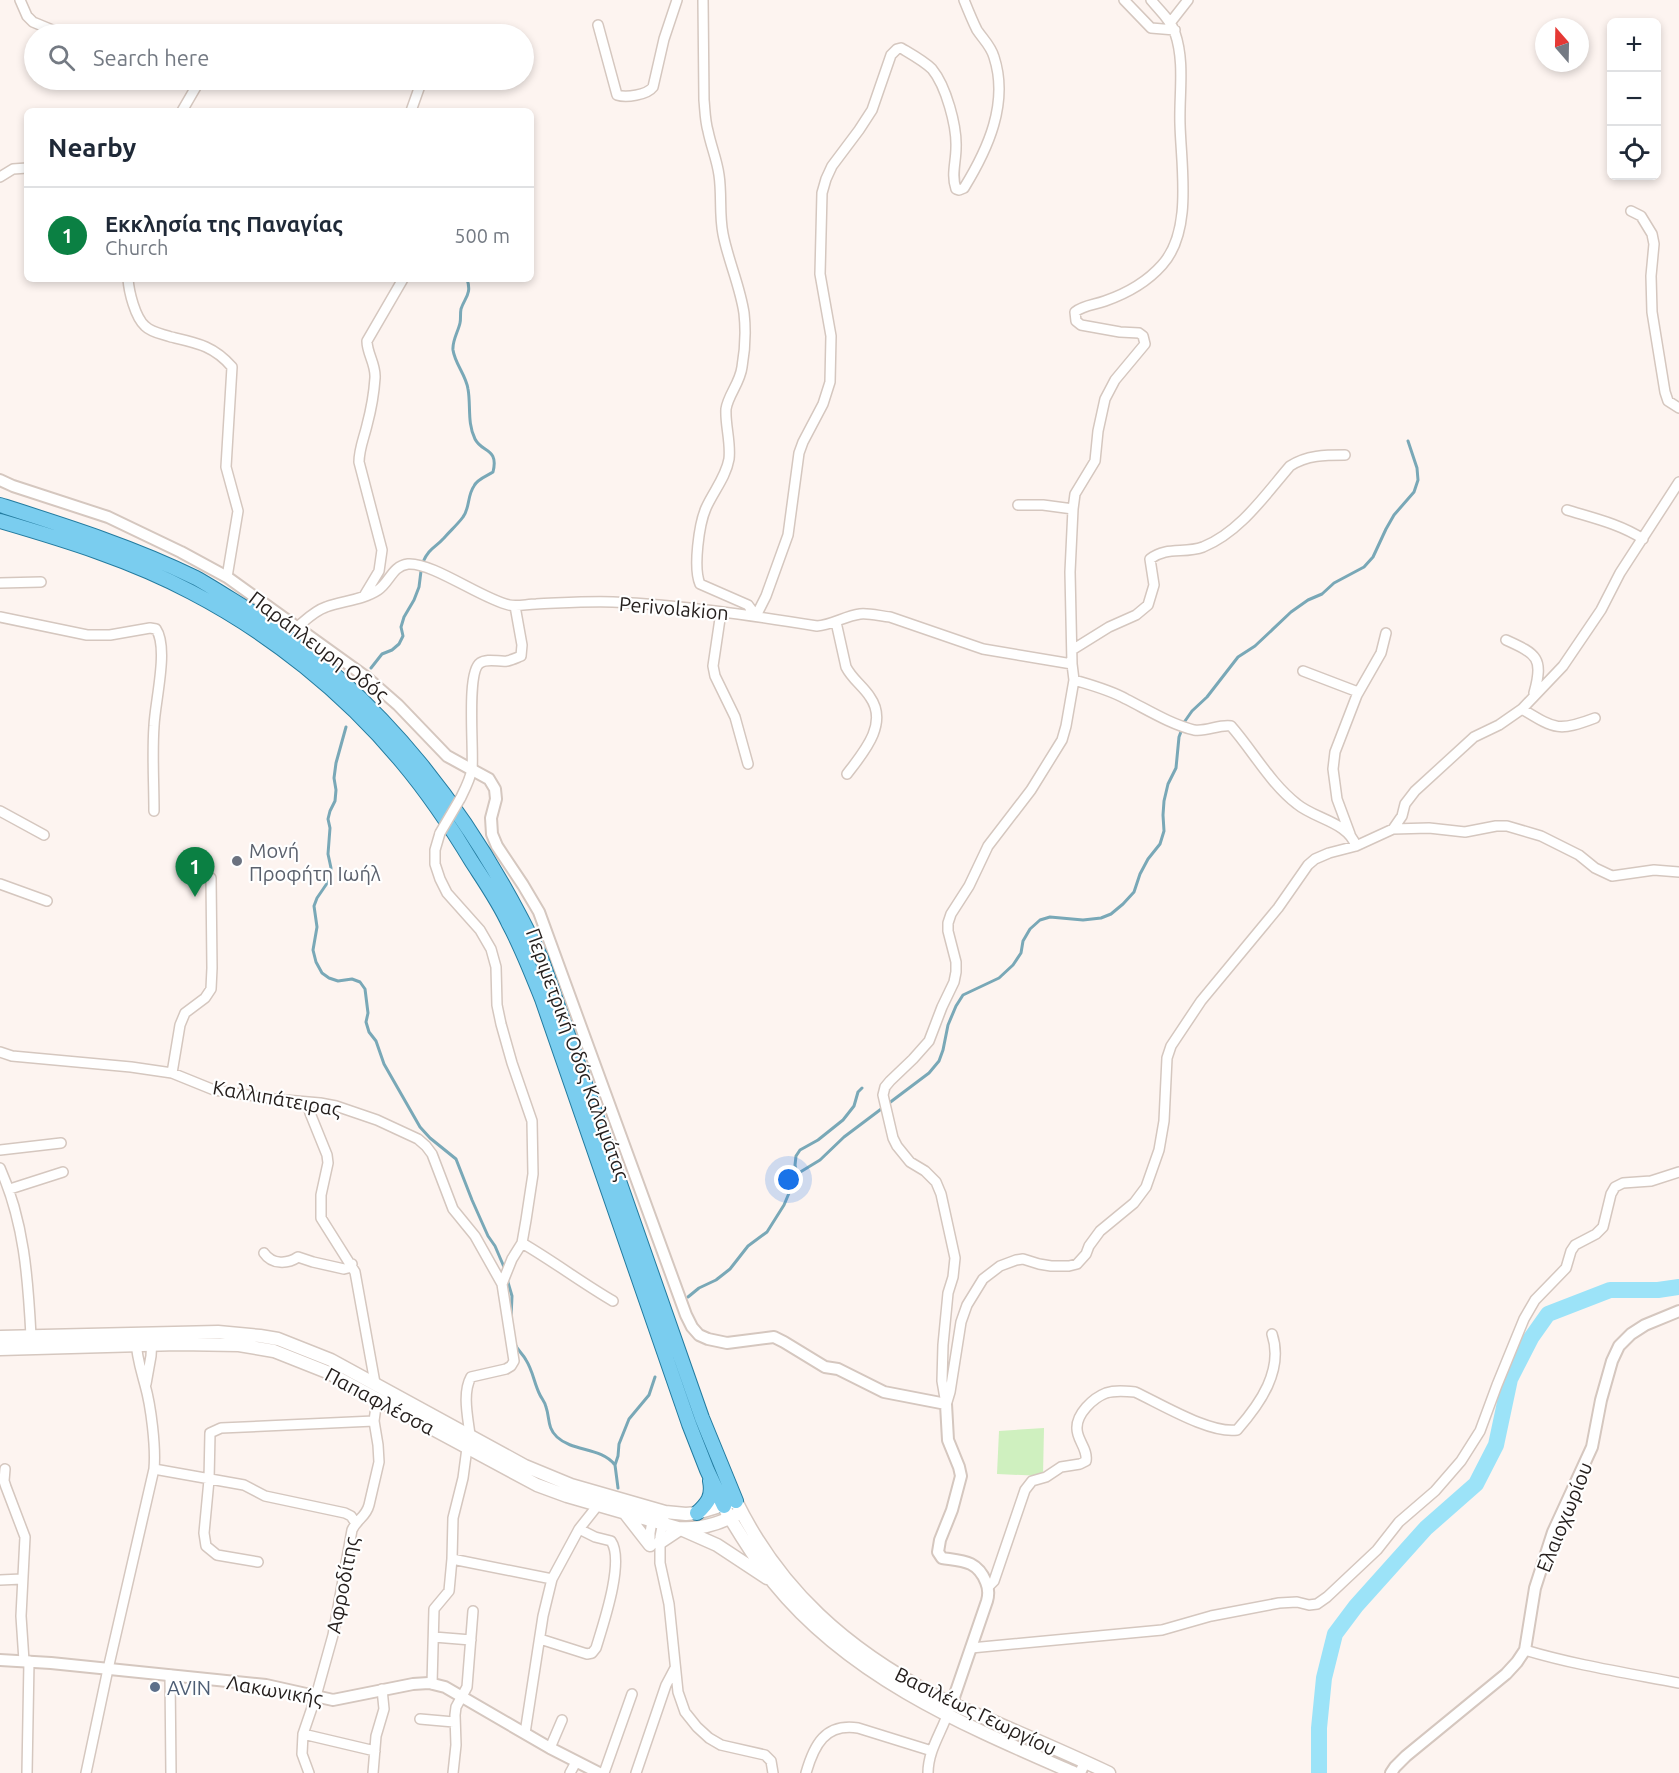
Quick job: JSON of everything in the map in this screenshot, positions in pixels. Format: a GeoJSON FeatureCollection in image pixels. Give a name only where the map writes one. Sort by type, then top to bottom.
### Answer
{"type":"FeatureCollection","features":[{"type":"Feature","properties":{"kind":"main road","name":"Περιμετρική Οδός Καλαμάτας"},"geometry":{"type":"LineString","coordinates":[[1,505],[123,546],[173,567],[220,592],[268,622],[349,686],[412,751],[444,793],[500,878],[521,915],[541,958],[733,1509]]}},
{"type":"Feature","properties":{"kind":"main road","name":"Περιμετρική Οδός Καλαμάτας"},"geometry":{"type":"LineString","coordinates":[[0,521],[79,546],[151,573],[205,600],[260,634],[292,657],[338,696],[401,761],[434,803],[487,884],[528,964],[681,1402],[707,1470],[733,1509],[772,1582]]}},
{"type":"Feature","properties":{"kind":"main road","name":"Παπαφλέσσα"},"geometry":{"type":"LineString","coordinates":[[0,1349],[152,1339],[218,1332],[278,1339],[331,1360],[375,1383],[519,1476],[544,1488],[625,1513],[659,1516],[733,1509]]}},
{"type":"Feature","properties":{"kind":"main road","name":"Παπαφλέσσα"},"geometry":{"type":"LineString","coordinates":[[0,1337],[31,1335],[136,1340]]}},
{"type":"Feature","properties":{"kind":"main road","name":"Παπαφλέσσα"},"geometry":{"type":"LineString","coordinates":[[152,1339],[258,1347],[274,1351],[321,1369],[377,1399],[469,1442],[556,1480],[659,1516],[679,1528],[699,1528],[733,1509]]}},
{"type":"Feature","properties":{"kind":"main road"},"geometry":{"type":"LineString","coordinates":[[697,1513],[711,1495],[707,1470]]}},
{"type":"Feature","properties":{"kind":"main road","name":"Βασιλέως Γεωργίου"},"geometry":{"type":"LineString","coordinates":[[733,1509],[782,1575],[804,1600],[833,1628],[877,1662],[1076,1768]]}},
{"type":"Feature","properties":{"kind":"main road"},"geometry":{"type":"LineString","coordinates":[[625,1513],[655,1544],[679,1528],[717,1545],[772,1582]]}},
{"type":"Feature","properties":{"kind":"main road","name":"Βασιλέως Γεωργίου"},"geometry":{"type":"LineString","coordinates":[[772,1582],[821,1633],[846,1654],[900,1690],[947,1716],[1047,1761],[1109,1773]]}},
{"type":"Feature","properties":{"kind":"main road"},"geometry":{"type":"LineString","coordinates":[[1047,1761],[1056,1773]]}},
{"type":"Feature","properties":{"kind":"street"},"geometry":{"type":"LineString","coordinates":[[20,0],[27,16],[38,24]]}},
{"type":"Feature","properties":{"kind":"street"},"geometry":{"type":"LineString","coordinates":[[598,25],[617,95],[623,97],[648,92],[653,87],[664,39],[677,0]]}},
{"type":"Feature","properties":{"kind":"street"},"geometry":{"type":"LineString","coordinates":[[703,0],[705,116],[719,172],[723,234],[744,312],[745,332],[740,380],[727,404],[729,460],[705,510],[699,538],[696,571],[700,584],[748,605],[756,616],[766,596],[788,535],[799,453],[823,404],[830,382],[831,336],[820,274],[822,193],[826,179],[832,166],[872,110],[891,55],[901,48],[932,69],[947,96],[955,130],[953,181],[956,189],[964,188],[993,132],[999,104],[999,84],[994,56],[972,21],[964,0]]}},
{"type":"Feature","properties":{"kind":"street"},"geometry":{"type":"LineString","coordinates":[[1124,0],[1151,28],[1172,27]]}},
{"type":"Feature","properties":{"kind":"street"},"geometry":{"type":"LineString","coordinates":[[928,1773],[932,1750],[952,1703],[987,1601],[988,1587],[981,1571],[974,1565],[942,1558],[938,1552],[961,1476],[948,1440],[942,1381],[948,1293],[955,1258],[941,1194],[936,1182],[925,1171],[910,1162],[897,1146],[883,1095],[885,1087],[929,1041],[954,982],[956,962],[948,931],[951,914],[969,886],[988,846],[1030,790],[1062,740],[1066,726],[1074,680],[1070,573],[1075,494],[1095,461],[1098,431],[1105,399],[1115,380],[1146,340],[1139,333],[1081,325],[1076,321],[1075,312],[1118,296],[1145,281],[1163,264],[1175,245],[1179,231],[1184,189],[1179,50],[1172,27],[1151,0]]}},
{"type":"Feature","properties":{"kind":"street"},"geometry":{"type":"LineString","coordinates":[[1172,27],[1188,0]]}},
{"type":"Feature","properties":{"kind":"street"},"geometry":{"type":"LineString","coordinates":[[184,108],[194,90]]}},
{"type":"Feature","properties":{"kind":"street"},"geometry":{"type":"LineString","coordinates":[[412,108],[418,90]]}},
{"type":"Feature","properties":{"kind":"street"},"geometry":{"type":"LineString","coordinates":[[0,177],[13,169],[24,168]]}},
{"type":"Feature","properties":{"kind":"street"},"geometry":{"type":"LineString","coordinates":[[1631,211],[1641,216],[1652,234],[1655,332],[1665,392],[1668,401],[1679,408]]}},
{"type":"Feature","properties":{"kind":"street"},"geometry":{"type":"LineString","coordinates":[[128,282],[140,319],[146,327],[158,333],[205,345],[223,357],[232,367],[226,467],[238,511],[227,577]]}},
{"type":"Feature","properties":{"kind":"street"},"geometry":{"type":"LineString","coordinates":[[364,596],[379,571],[382,550],[358,462],[375,381],[375,369],[367,349],[367,341],[401,282]]}},
{"type":"Feature","properties":{"kind":"street"},"geometry":{"type":"LineString","coordinates":[[1072,650],[1109,627],[1136,615],[1148,604],[1154,585],[1150,560],[1158,553],[1168,550],[1192,550],[1220,538],[1255,507],[1297,461],[1314,456],[1345,454]]}},
{"type":"Feature","properties":{"kind":"street","name":"Παράπλευρη Οδός"},"geometry":{"type":"LineString","coordinates":[[0,480],[108,517],[227,577],[366,677],[398,705],[447,756],[489,779],[495,789],[496,799],[491,818],[492,834],[501,854],[523,885],[538,912],[692,1327],[699,1335],[716,1342],[728,1343],[774,1337],[825,1367],[838,1369],[884,1392],[946,1404]]}},
{"type":"Feature","properties":{"kind":"street"},"geometry":{"type":"LineString","coordinates":[[946,1404],[961,1322],[967,1305],[983,1279],[1000,1266],[1016,1260],[1023,1259],[1051,1266],[1077,1264],[1100,1231],[1134,1203],[1146,1187],[1159,1150],[1164,1121],[1167,1058],[1178,1034],[1201,1001],[1278,908],[1308,865],[1315,859],[1356,846],[1392,828],[1402,816],[1405,804],[1414,791],[1474,738],[1499,725],[1522,709],[1563,666],[1679,482]]}},
{"type":"Feature","properties":{"kind":"street"},"geometry":{"type":"LineString","coordinates":[[1018,505],[1043,505],[1073,510]]}},
{"type":"Feature","properties":{"kind":"street"},"geometry":{"type":"LineString","coordinates":[[1568,510],[1609,523],[1643,539]]}},
{"type":"Feature","properties":{"kind":"street","name":"Perivolakion"},"geometry":{"type":"LineString","coordinates":[[296,627],[313,613],[325,607],[377,591],[393,571],[400,566],[410,564],[429,569],[501,603],[515,606],[613,602],[756,616],[817,626],[825,626],[862,614],[883,616],[983,649],[1072,664]]}},
{"type":"Feature","properties":{"kind":"street"},"geometry":{"type":"LineString","coordinates":[[0,583],[41,582]]}},
{"type":"Feature","properties":{"kind":"street"},"geometry":{"type":"LineString","coordinates":[[432,1684],[434,1609],[448,1593],[453,1518],[464,1478],[469,1442],[468,1382],[471,1377],[506,1369],[514,1361],[502,1284],[512,1259],[522,1243],[533,1174],[532,1121],[501,1024],[497,1005],[496,967],[491,950],[480,930],[447,892],[435,864],[435,850],[440,832],[466,788],[471,770],[471,697],[474,670],[483,661],[509,661],[520,656],[522,645],[515,606]]}},
{"type":"Feature","properties":{"kind":"street"},"geometry":{"type":"LineString","coordinates":[[721,612],[713,666],[735,717],[748,764]]}},
{"type":"Feature","properties":{"kind":"street"},"geometry":{"type":"LineString","coordinates":[[0,617],[87,635],[110,635],[156,629],[161,640],[161,660],[153,728],[154,811]]}},
{"type":"Feature","properties":{"kind":"street"},"geometry":{"type":"LineString","coordinates":[[836,622],[849,674],[868,693],[876,713],[872,741],[847,774]]}},
{"type":"Feature","properties":{"kind":"street"},"geometry":{"type":"LineString","coordinates":[[1356,846],[1337,799],[1333,770],[1335,753],[1358,692],[1381,653],[1386,633]]}},
{"type":"Feature","properties":{"kind":"street"},"geometry":{"type":"LineString","coordinates":[[1506,640],[1531,653],[1537,659],[1539,675],[1533,695]]}},
{"type":"Feature","properties":{"kind":"street"},"geometry":{"type":"LineString","coordinates":[[1303,671],[1358,692]]}},
{"type":"Feature","properties":{"kind":"street"},"geometry":{"type":"LineString","coordinates":[[1074,680],[1125,698],[1183,726],[1198,730],[1231,726],[1282,792],[1299,806],[1350,834]]}},
{"type":"Feature","properties":{"kind":"street"},"geometry":{"type":"LineString","coordinates":[[1522,709],[1545,723],[1560,728],[1572,727],[1595,718]]}},
{"type":"Feature","properties":{"kind":"street"},"geometry":{"type":"LineString","coordinates":[[0,811],[44,835]]}},
{"type":"Feature","properties":{"kind":"street"},"geometry":{"type":"LineString","coordinates":[[1392,828],[1429,828],[1465,832],[1507,826],[1551,841],[1580,855],[1595,868],[1612,876],[1654,870],[1679,872]]}},
{"type":"Feature","properties":{"kind":"street"},"geometry":{"type":"LineString","coordinates":[[172,1073],[180,1025],[185,1013],[205,998],[211,989],[211,878]]}},
{"type":"Feature","properties":{"kind":"street"},"geometry":{"type":"LineString","coordinates":[[0,884],[47,901]]}},
{"type":"Feature","properties":{"kind":"street","name":"Καλλιπάτειρας"},"geometry":{"type":"LineString","coordinates":[[0,1052],[12,1056],[172,1073],[214,1090],[336,1106],[377,1120],[418,1139],[426,1146],[432,1154],[453,1209],[475,1236],[502,1284]]}},
{"type":"Feature","properties":{"kind":"street"},"geometry":{"type":"LineString","coordinates":[[307,1102],[328,1163],[321,1195],[321,1218],[351,1264],[357,1279],[375,1383]]}},
{"type":"Feature","properties":{"kind":"street"},"geometry":{"type":"LineString","coordinates":[[0,1150],[61,1143]]}},
{"type":"Feature","properties":{"kind":"street"},"geometry":{"type":"LineString","coordinates":[[0,1168],[10,1190],[20,1225],[31,1335]]}},
{"type":"Feature","properties":{"kind":"street"},"geometry":{"type":"LineString","coordinates":[[10,1190],[63,1172]]}},
{"type":"Feature","properties":{"kind":"street"},"geometry":{"type":"LineString","coordinates":[[971,1648],[1162,1630],[1211,1616],[1279,1603],[1317,1604],[1377,1550],[1399,1522],[1435,1491],[1461,1461],[1480,1431],[1524,1319],[1535,1300],[1566,1268],[1575,1245],[1596,1234],[1603,1227],[1611,1194],[1615,1187],[1623,1183],[1651,1180],[1679,1172]]}},
{"type":"Feature","properties":{"kind":"street"},"geometry":{"type":"LineString","coordinates":[[522,1243],[548,1257],[590,1288],[613,1301]]}},
{"type":"Feature","properties":{"kind":"street"},"geometry":{"type":"LineString","coordinates":[[264,1254],[267,1258],[279,1263],[298,1257],[344,1269],[351,1264]]}},
{"type":"Feature","properties":{"kind":"street","name":"Ελαιοχωρίου"},"geometry":{"type":"LineString","coordinates":[[1391,1773],[1406,1756],[1506,1674],[1525,1650],[1535,1588],[1553,1532],[1592,1447],[1601,1400],[1612,1361],[1619,1346],[1630,1334],[1679,1311]]}},
{"type":"Feature","properties":{"kind":"street"},"geometry":{"type":"LineString","coordinates":[[988,1587],[994,1581],[1025,1490],[1032,1481],[1046,1477],[1061,1467],[1086,1461],[1087,1456],[1077,1429],[1080,1417],[1088,1405],[1105,1394],[1121,1390],[1135,1392],[1212,1428],[1237,1430],[1250,1415],[1275,1367],[1272,1334]]}},
{"type":"Feature","properties":{"kind":"street"},"geometry":{"type":"LineString","coordinates":[[146,1386],[152,1339]]}},
{"type":"Feature","properties":{"kind":"street"},"geometry":{"type":"LineString","coordinates":[[86,1773],[154,1469],[154,1443],[146,1386],[136,1340]]}},
{"type":"Feature","properties":{"kind":"street","name":"Αφροδίτης"},"geometry":{"type":"LineString","coordinates":[[309,1773],[302,1754],[303,1734],[333,1635],[350,1539],[355,1522],[367,1512],[378,1462],[375,1421],[377,1399]]}},
{"type":"Feature","properties":{"kind":"street"},"geometry":{"type":"LineString","coordinates":[[258,1562],[217,1555],[206,1546],[204,1533],[209,1480],[209,1435],[216,1429],[375,1421]]}},
{"type":"Feature","properties":{"kind":"street"},"geometry":{"type":"LineString","coordinates":[[5,1468],[6,1487],[25,1537],[21,1616],[27,1661],[27,1773]]}},
{"type":"Feature","properties":{"kind":"street"},"geometry":{"type":"LineString","coordinates":[[154,1469],[244,1485],[264,1496],[345,1513],[355,1522]]}},
{"type":"Feature","properties":{"kind":"street"},"geometry":{"type":"LineString","coordinates":[[525,1733],[546,1600],[552,1579],[579,1529],[598,1505]]}},
{"type":"Feature","properties":{"kind":"street"},"geometry":{"type":"LineString","coordinates":[[659,1516],[655,1544],[669,1604],[678,1692],[685,1712],[697,1727],[721,1745],[765,1755],[771,1761],[773,1773]]}},
{"type":"Feature","properties":{"kind":"street"},"geometry":{"type":"LineString","coordinates":[[540,1639],[587,1654],[592,1653],[596,1648],[613,1588],[615,1548],[611,1541],[595,1537],[579,1529]]}},
{"type":"Feature","properties":{"kind":"street"},"geometry":{"type":"LineString","coordinates":[[452,1559],[552,1579]]}},
{"type":"Feature","properties":{"kind":"street"},"geometry":{"type":"LineString","coordinates":[[0,1580],[22,1579]]}},
{"type":"Feature","properties":{"kind":"street"},"geometry":{"type":"LineString","coordinates":[[453,1773],[456,1745],[454,1722],[456,1707],[467,1684],[473,1611]]}},
{"type":"Feature","properties":{"kind":"street"},"geometry":{"type":"LineString","coordinates":[[434,1637],[471,1640]]}},
{"type":"Feature","properties":{"kind":"street"},"geometry":{"type":"LineString","coordinates":[[1525,1650],[1618,1673],[1679,1683]]}},
{"type":"Feature","properties":{"kind":"street","name":"Λακωνικής"},"geometry":{"type":"LineString","coordinates":[[0,1660],[266,1685],[337,1700],[382,1689],[412,1684],[432,1684],[445,1687],[550,1748],[599,1773]]}},
{"type":"Feature","properties":{"kind":"street"},"geometry":{"type":"LineString","coordinates":[[636,1773],[666,1685],[675,1668]]}},
{"type":"Feature","properties":{"kind":"street"},"geometry":{"type":"LineString","coordinates":[[170,1675],[171,1773]]}},
{"type":"Feature","properties":{"kind":"street"},"geometry":{"type":"LineString","coordinates":[[373,1773],[376,1736],[384,1709],[382,1689]]}},
{"type":"Feature","properties":{"kind":"street"},"geometry":{"type":"LineString","coordinates":[[604,1773],[632,1694]]}},
{"type":"Feature","properties":{"kind":"street"},"geometry":{"type":"LineString","coordinates":[[420,1719],[454,1722]]}},
{"type":"Feature","properties":{"kind":"street"},"geometry":{"type":"LineString","coordinates":[[550,1748],[562,1720]]}},
{"type":"Feature","properties":{"kind":"street"},"geometry":{"type":"LineString","coordinates":[[806,1773],[816,1746],[836,1728],[847,1726],[858,1728],[932,1750]]}},
{"type":"Feature","properties":{"kind":"street"},"geometry":{"type":"LineString","coordinates":[[303,1734],[375,1751]]}},
{"type":"Feature","properties":{"kind":"street"},"geometry":{"type":"LineString","coordinates":[[570,1773],[576,1762]]}},
{"type":"Feature","properties":{"kind":"green space"},"geometry":{"type":"Polygon","coordinates":[[[1044,1428],[1043,1476],[997,1474],[999,1431],[1044,1428]]]}},
{"type":"Feature","properties":{"kind":"waterway"},"geometry":{"type":"LineString","coordinates":[[423,562],[430,551],[463,517],[475,484],[493,472],[492,455],[478,443],[473,433],[467,384],[453,350],[461,309],[468,292],[468,282]]}},
{"type":"Feature","properties":{"kind":"waterway"},"geometry":{"type":"LineString","coordinates":[[688,1297],[730,1269],[748,1246],[767,1232],[784,1205],[797,1174],[820,1160],[844,1137],[929,1073],[939,1061],[948,1025],[963,995],[999,978],[1013,965],[1021,953],[1023,941],[1030,929],[1040,920],[1050,917],[1083,920],[1101,918],[1111,914],[1134,892],[1140,874],[1160,844],[1164,831],[1164,801],[1168,784],[1176,768],[1179,737],[1185,721],[1238,657],[1255,646],[1291,612],[1308,600],[1322,594],[1334,583],[1364,567],[1373,557],[1394,515],[1414,492],[1418,480],[1417,468],[1408,441]]}},
{"type":"Feature","properties":{"kind":"waterway"},"geometry":{"type":"LineString","coordinates":[[371,668],[382,654],[399,644],[403,636],[401,627],[404,617],[419,587],[421,571]]}},
{"type":"Feature","properties":{"kind":"waterway"},"geometry":{"type":"LineString","coordinates":[[346,727],[336,763],[335,801],[328,819],[330,879],[314,906],[317,927],[313,950],[316,962],[322,973],[329,978],[338,981],[352,979],[360,982],[365,989],[368,1013],[366,1022],[384,1064],[420,1127],[456,1159],[472,1200],[504,1267]]}},
{"type":"Feature","properties":{"kind":"waterway"},"geometry":{"type":"LineString","coordinates":[[797,1174],[796,1156],[800,1150],[818,1140],[843,1120],[854,1106],[858,1092],[862,1088]]}},
{"type":"Feature","properties":{"kind":"waterway"},"geometry":{"type":"LineString","coordinates":[[507,1279],[512,1296],[511,1318]]}},
{"type":"Feature","properties":{"kind":"waterway"},"geometry":{"type":"LineString","coordinates":[[1319,1773],[1319,1728],[1324,1678],[1335,1634],[1356,1606],[1426,1528],[1476,1484],[1496,1445],[1510,1379],[1531,1338],[1548,1314],[1610,1290],[1658,1290],[1679,1287]]}},
{"type":"Feature","properties":{"kind":"waterway"},"geometry":{"type":"LineString","coordinates":[[515,1344],[530,1368],[546,1405],[554,1434],[564,1442],[602,1455],[615,1465]]}},
{"type":"Feature","properties":{"kind":"waterway"},"geometry":{"type":"LineString","coordinates":[[618,1488],[615,1465],[619,1444],[629,1419],[649,1395],[655,1377]]}},
{"type":"Feature","properties":{"kind":"place","name":"Μονή Προφήτη Ιωήλ"},"geometry":{"type":"Point","coordinates":[237,861]}},
{"type":"Feature","properties":{"kind":"place","name":"Εκκλησία της Παναγίας"},"geometry":{"type":"Point","coordinates":[195,897]}},
{"type":"Feature","properties":{"kind":"place","name":"AVIN"},"geometry":{"type":"Point","coordinates":[155,1687]}}]}
